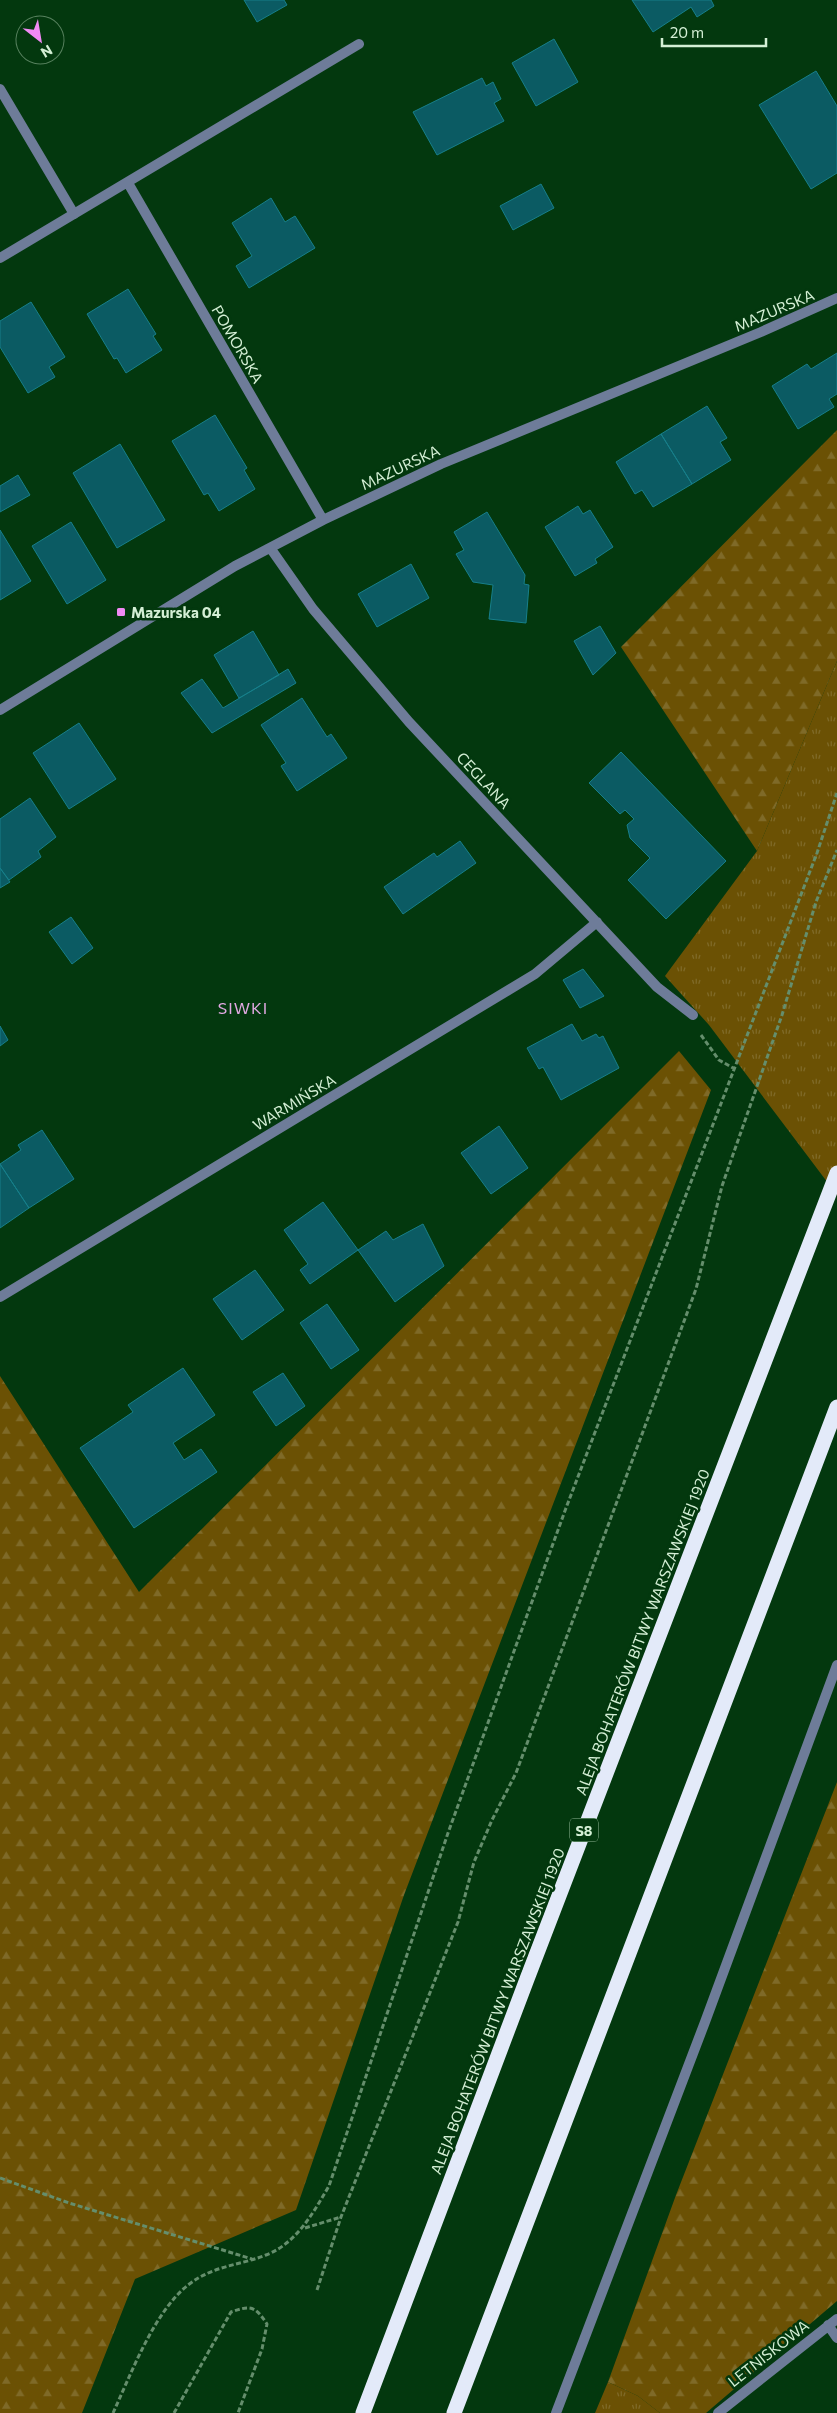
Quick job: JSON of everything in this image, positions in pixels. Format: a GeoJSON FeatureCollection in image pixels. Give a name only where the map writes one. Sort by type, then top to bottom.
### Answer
{"type":"FeatureCollection","features":[{"type":"Feature","properties":{"kind":"highway","name":"ALEJA BOHATERÓW BITWY WARSZAWSKIEJ 1920"},"geometry":{"type":"LineString","coordinates":[[364,2413],[530,1970],[837,1173]]}},
{"type":"Feature","properties":{"kind":"highway"},"geometry":{"type":"LineString","coordinates":[[454,2413],[837,1407]]}},
{"type":"Feature","properties":{"kind":"street"},"geometry":{"type":"LineString","coordinates":[[0,258],[359,44]]}},
{"type":"Feature","properties":{"kind":"street"},"geometry":{"type":"LineString","coordinates":[[0,89],[74,214]]}},
{"type":"Feature","properties":{"kind":"street","name":"POMORSKA"},"geometry":{"type":"LineString","coordinates":[[128,183],[323,520]]}},
{"type":"Feature","properties":{"kind":"street","name":"MAZURSKA"},"geometry":{"type":"LineString","coordinates":[[0,710],[235,566],[271,549],[323,520],[441,464],[778,325],[837,298]]}},
{"type":"Feature","properties":{"kind":"street","name":"CEGLANA"},"geometry":{"type":"LineString","coordinates":[[271,549],[313,609],[409,722],[657,987],[693,1015]]}},
{"type":"Feature","properties":{"kind":"street","name":"WARMIŃSKA"},"geometry":{"type":"LineString","coordinates":[[0,1297],[536,974],[597,922]]}},
{"type":"Feature","properties":{"kind":"street"},"geometry":{"type":"LineString","coordinates":[[556,2413],[837,1665]]}},
{"type":"Feature","properties":{"kind":"street","name":"LETNISKOWA"},"geometry":{"type":"LineString","coordinates":[[718,2413],[837,2319]]}},
{"type":"Feature","properties":{"kind":"street"},"geometry":{"type":"LineString","coordinates":[[828,2325],[837,2338]]}},
{"type":"Feature","properties":{"kind":"path"},"geometry":{"type":"LineString","coordinates":[[304,2228],[329,2186],[448,1833],[566,1508],[733,1068],[817,853],[837,793]]}},
{"type":"Feature","properties":{"kind":"path"},"geometry":{"type":"LineString","coordinates":[[317,2290],[341,2217],[458,1922],[474,1862],[492,1820],[516,1773],[696,1289],[722,1186],[782,1015],[816,902],[836,858],[837,850]]}},
{"type":"Feature","properties":{"kind":"path"},"geometry":{"type":"LineString","coordinates":[[693,1015],[703,1040],[719,1060],[733,1068]]}},
{"type":"Feature","properties":{"kind":"path"},"geometry":{"type":"LineString","coordinates":[[0,2178],[69,2203],[252,2259]]}},
{"type":"Feature","properties":{"kind":"path"},"geometry":{"type":"LineString","coordinates":[[113,2413],[162,2313],[188,2285],[223,2266],[268,2255],[304,2228],[341,2217]]}},
{"type":"Feature","properties":{"kind":"path"},"geometry":{"type":"LineString","coordinates":[[174,2413],[231,2312],[246,2307],[258,2310],[267,2324],[262,2349],[238,2413]]}},
{"type":"Feature","properties":{"kind":"green space"},"geometry":{"type":"Polygon","coordinates":[[[837,430],[837,661],[757,851],[621,647],[837,430]]]}},
{"type":"Feature","properties":{"kind":"green space"},"geometry":{"type":"Polygon","coordinates":[[[837,661],[837,1195],[709,1025],[665,976],[757,851],[837,661]]]}},
{"type":"Feature","properties":{"kind":"green space"},"geometry":{"type":"Polygon","coordinates":[[[679,1051],[711,1090],[404,1895],[296,2210],[135,2279],[82,2413],[0,2413],[0,1376],[139,1592],[679,1051]]]}},
{"type":"Feature","properties":{"kind":"green space"},"geometry":{"type":"Polygon","coordinates":[[[837,1782],[837,2301],[706,2413],[660,2413],[638,2396],[608,2382],[676,2195],[837,1782]]]}},
{"type":"Feature","properties":{"kind":"green space"},"geometry":{"type":"Polygon","coordinates":[[[608,2382],[638,2396],[660,2413],[595,2413],[608,2382]]]}},
{"type":"Feature","properties":{"kind":"building"},"geometry":{"type":"Polygon","coordinates":[[[244,0],[284,0],[287,5],[257,22],[244,0]]]}},
{"type":"Feature","properties":{"kind":"building"},"geometry":{"type":"Polygon","coordinates":[[[632,0],[711,0],[714,6],[697,17],[691,7],[653,32],[632,0]]]}},
{"type":"Feature","properties":{"kind":"building"},"geometry":{"type":"Polygon","coordinates":[[[554,39],[578,82],[536,106],[512,63],[554,39]]]}},
{"type":"Feature","properties":{"kind":"building"},"geometry":{"type":"Polygon","coordinates":[[[816,71],[837,106],[837,173],[811,189],[759,105],[816,71]]]}},
{"type":"Feature","properties":{"kind":"building"},"geometry":{"type":"Polygon","coordinates":[[[482,78],[486,86],[493,82],[501,99],[494,103],[504,121],[437,155],[413,112],[482,78]]]}},
{"type":"Feature","properties":{"kind":"building"},"geometry":{"type":"Polygon","coordinates":[[[541,184],[554,208],[513,230],[500,206],[541,184]]]}},
{"type":"Feature","properties":{"kind":"building"},"geometry":{"type":"Polygon","coordinates":[[[271,198],[285,222],[295,216],[315,248],[249,288],[236,266],[252,256],[232,223],[271,198]]]}},
{"type":"Feature","properties":{"kind":"building"},"geometry":{"type":"Polygon","coordinates":[[[128,289],[156,334],[153,336],[162,350],[126,373],[117,358],[114,359],[87,314],[128,289]]]}},
{"type":"Feature","properties":{"kind":"building"},"geometry":{"type":"Polygon","coordinates":[[[31,302],[65,357],[49,367],[55,377],[28,393],[0,347],[0,321],[31,302]]]}},
{"type":"Feature","properties":{"kind":"building"},"geometry":{"type":"Polygon","coordinates":[[[837,353],[837,394],[829,399],[834,407],[798,429],[772,386],[807,364],[811,369],[837,353]]]}},
{"type":"Feature","properties":{"kind":"building"},"geometry":{"type":"Polygon","coordinates":[[[707,406],[727,438],[720,442],[731,460],[692,484],[661,434],[707,406]]]}},
{"type":"Feature","properties":{"kind":"building"},"geometry":{"type":"Polygon","coordinates":[[[215,415],[247,468],[244,470],[255,489],[219,511],[208,493],[204,495],[172,441],[215,415]]]}},
{"type":"Feature","properties":{"kind":"building"},"geometry":{"type":"Polygon","coordinates":[[[661,434],[692,484],[653,507],[642,490],[635,494],[616,462],[661,434]]]}},
{"type":"Feature","properties":{"kind":"building"},"geometry":{"type":"Polygon","coordinates":[[[120,444],[165,520],[117,548],[73,473],[120,444]]]}},
{"type":"Feature","properties":{"kind":"building"},"geometry":{"type":"Polygon","coordinates":[[[18,475],[30,495],[0,512],[0,486],[18,475]]]}},
{"type":"Feature","properties":{"kind":"building"},"geometry":{"type":"Polygon","coordinates":[[[578,506],[583,514],[590,510],[613,547],[595,559],[597,563],[575,576],[545,527],[578,506]]]}},
{"type":"Feature","properties":{"kind":"building"},"geometry":{"type":"Polygon","coordinates":[[[487,512],[525,575],[524,584],[529,585],[526,623],[489,619],[493,585],[473,582],[456,554],[464,550],[454,532],[487,512]]]}},
{"type":"Feature","properties":{"kind":"building"},"geometry":{"type":"Polygon","coordinates":[[[71,522],[106,580],[67,604],[32,546],[71,522]]]}},
{"type":"Feature","properties":{"kind":"building"},"geometry":{"type":"Polygon","coordinates":[[[0,530],[31,581],[0,600],[0,530]]]}},
{"type":"Feature","properties":{"kind":"building"},"geometry":{"type":"Polygon","coordinates":[[[411,564],[429,598],[377,627],[358,594],[411,564]]]}},
{"type":"Feature","properties":{"kind":"building"},"geometry":{"type":"Polygon","coordinates":[[[600,626],[616,653],[593,675],[574,641],[600,626]]]}},
{"type":"Feature","properties":{"kind":"building"},"geometry":{"type":"Polygon","coordinates":[[[253,631],[279,675],[239,698],[214,655],[253,631]]]}},
{"type":"Feature","properties":{"kind":"building"},"geometry":{"type":"Polygon","coordinates":[[[288,669],[296,683],[212,733],[181,693],[202,679],[223,708],[288,669]]]}},
{"type":"Feature","properties":{"kind":"building"},"geometry":{"type":"Polygon","coordinates":[[[302,698],[327,737],[331,734],[347,758],[297,791],[281,766],[286,763],[261,725],[302,698]]]}},
{"type":"Feature","properties":{"kind":"building"},"geometry":{"type":"Polygon","coordinates":[[[79,723],[116,779],[69,809],[33,753],[79,723]]]}},
{"type":"Feature","properties":{"kind":"building"},"geometry":{"type":"Polygon","coordinates":[[[621,752],[726,861],[666,919],[628,880],[650,858],[630,838],[627,825],[634,819],[625,810],[620,814],[589,783],[621,752]]]}},
{"type":"Feature","properties":{"kind":"building"},"geometry":{"type":"Polygon","coordinates":[[[30,798],[56,837],[38,851],[41,857],[9,880],[0,868],[0,819],[30,798]]]}},
{"type":"Feature","properties":{"kind":"building"},"geometry":{"type":"Polygon","coordinates":[[[460,841],[476,863],[403,914],[384,887],[434,853],[437,857],[460,841]]]}},
{"type":"Feature","properties":{"kind":"building"},"geometry":{"type":"Polygon","coordinates":[[[0,868],[10,882],[0,888],[0,868]]]}},
{"type":"Feature","properties":{"kind":"building"},"geometry":{"type":"Polygon","coordinates":[[[71,917],[93,948],[72,964],[49,932],[71,917]]]}},
{"type":"Feature","properties":{"kind":"building"},"geometry":{"type":"Polygon","coordinates":[[[583,969],[604,996],[580,1008],[563,980],[583,969]]]}},
{"type":"Feature","properties":{"kind":"building"},"geometry":{"type":"Polygon","coordinates":[[[572,1024],[582,1041],[596,1034],[599,1038],[603,1036],[619,1068],[561,1100],[543,1067],[539,1069],[527,1048],[572,1024]]]}},
{"type":"Feature","properties":{"kind":"building"},"geometry":{"type":"Polygon","coordinates":[[[0,1026],[8,1040],[0,1046],[0,1026]]]}},
{"type":"Feature","properties":{"kind":"building"},"geometry":{"type":"Polygon","coordinates":[[[499,1126],[528,1168],[491,1194],[461,1153],[499,1126]]]}},
{"type":"Feature","properties":{"kind":"building"},"geometry":{"type":"Polygon","coordinates":[[[42,1130],[74,1179],[29,1208],[0,1164],[21,1150],[18,1145],[42,1130]]]}},
{"type":"Feature","properties":{"kind":"building"},"geometry":{"type":"Polygon","coordinates":[[[0,1164],[29,1208],[0,1228],[0,1164]]]}},
{"type":"Feature","properties":{"kind":"building"},"geometry":{"type":"Polygon","coordinates":[[[323,1202],[358,1250],[310,1284],[300,1270],[308,1264],[284,1230],[323,1202]]]}},
{"type":"Feature","properties":{"kind":"building"},"geometry":{"type":"Polygon","coordinates":[[[423,1224],[444,1266],[395,1302],[358,1250],[386,1231],[393,1240],[423,1224]]]}},
{"type":"Feature","properties":{"kind":"building"},"geometry":{"type":"Polygon","coordinates":[[[255,1270],[284,1310],[242,1340],[213,1299],[255,1270]]]}},
{"type":"Feature","properties":{"kind":"building"},"geometry":{"type":"Polygon","coordinates":[[[327,1304],[359,1350],[331,1369],[300,1323],[327,1304]]]}},
{"type":"Feature","properties":{"kind":"building"},"geometry":{"type":"Polygon","coordinates":[[[183,1368],[215,1415],[173,1443],[184,1460],[201,1449],[217,1472],[134,1528],[80,1448],[133,1412],[128,1405],[183,1368]]]}},
{"type":"Feature","properties":{"kind":"building"},"geometry":{"type":"Polygon","coordinates":[[[283,1373],[305,1406],[276,1426],[253,1392],[283,1373]]]}},
{"type":"Feature","properties":{"kind":"place","name":"Mazurska 04"},"geometry":{"type":"Point","coordinates":[121,612]}},
{"type":"Feature","properties":{"kind":"district","name":"SIWKI"},"geometry":{"type":"Point","coordinates":[243,1007]}}]}
